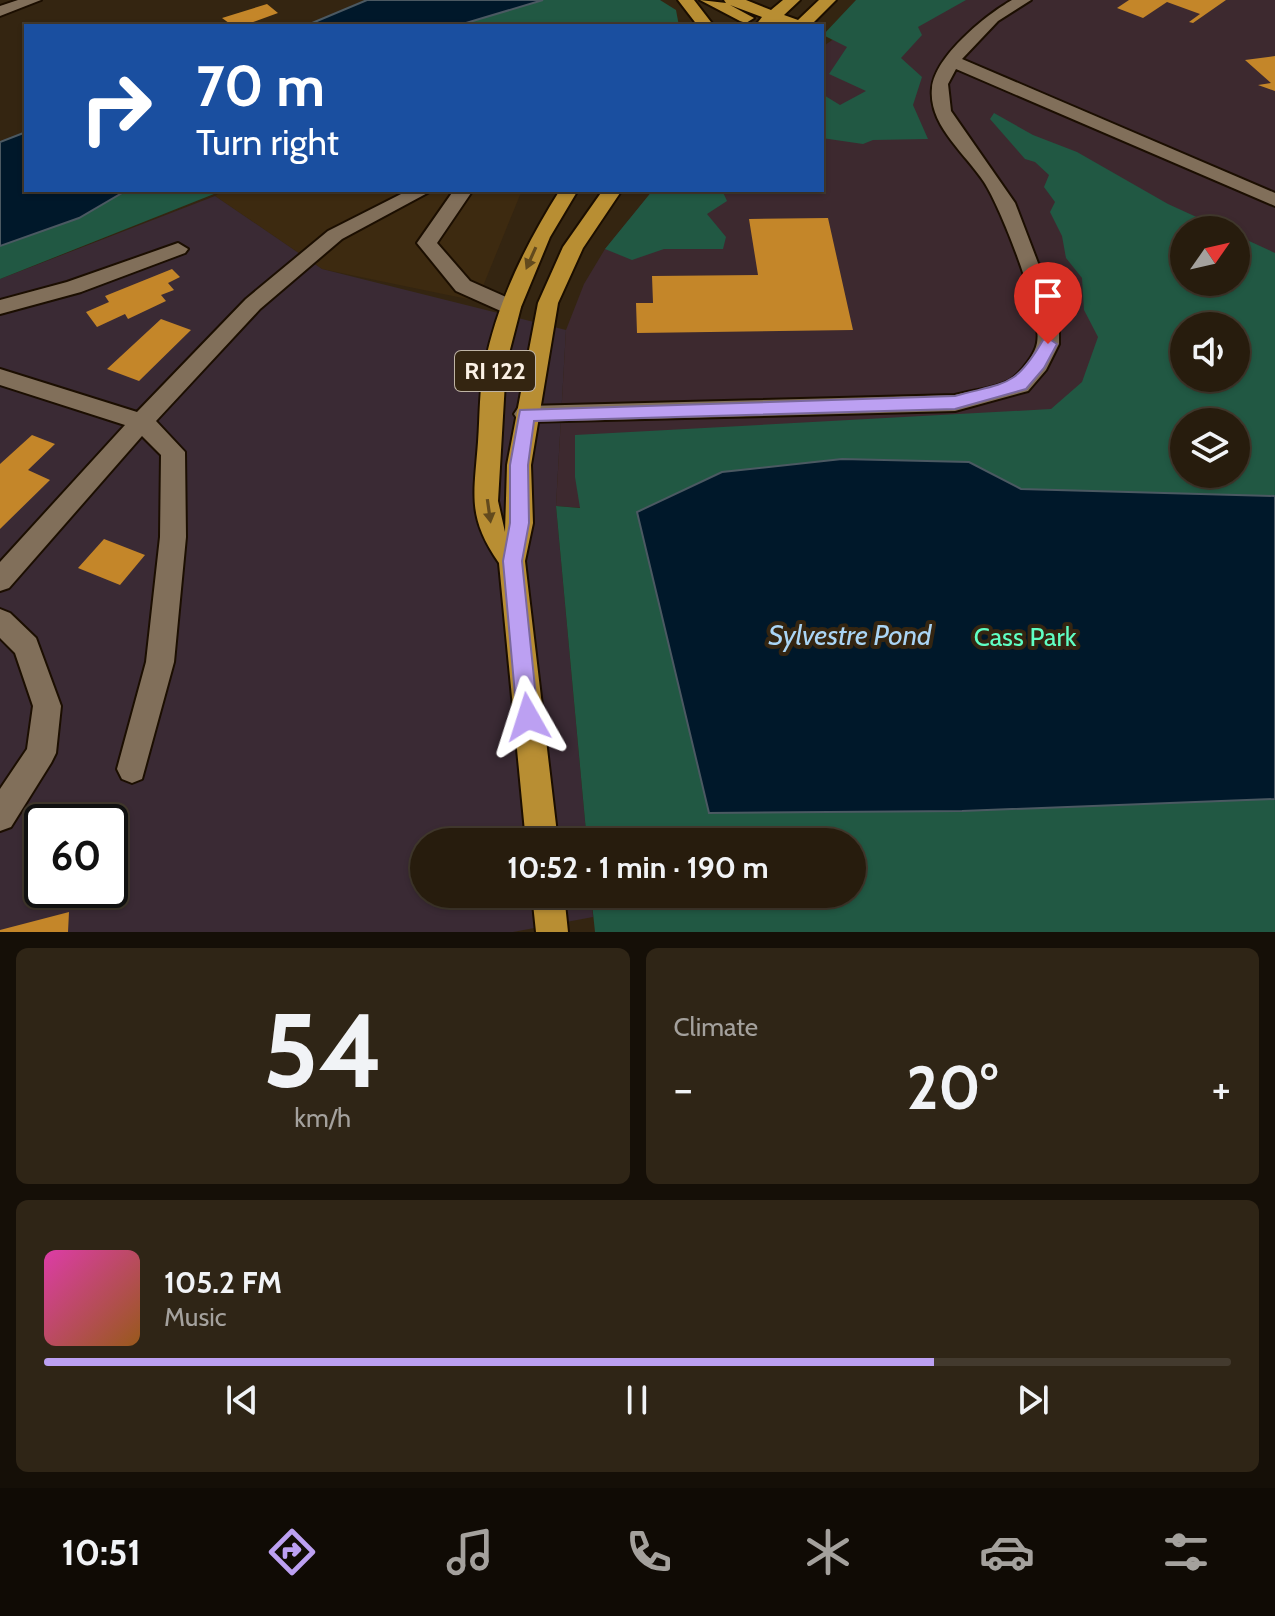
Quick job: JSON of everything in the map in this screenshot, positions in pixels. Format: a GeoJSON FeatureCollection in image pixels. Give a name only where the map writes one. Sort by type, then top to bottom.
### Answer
{"type":"FeatureCollection","features":[{"type":"Feature","properties":{"kind":"main road"},"geometry":{"type":"LineString","coordinates":[[686,0],[704,24]]}},
{"type":"Feature","properties":{"kind":"main road"},"geometry":{"type":"LineString","coordinates":[[708,0],[765,23]]}},
{"type":"Feature","properties":{"kind":"main road"},"geometry":{"type":"LineString","coordinates":[[732,0],[765,23]]}},
{"type":"Feature","properties":{"kind":"main road"},"geometry":{"type":"LineString","coordinates":[[765,23],[792,0]]}},
{"type":"Feature","properties":{"kind":"main road"},"geometry":{"type":"LineString","coordinates":[[802,24],[828,0]]}},
{"type":"Feature","properties":{"kind":"main road","name":"RI 122"},"geometry":{"type":"LineString","coordinates":[[512,561],[492,533],[486,501],[495,365],[510,307],[540,237],[568,192]]}},
{"type":"Feature","properties":{"kind":"main road","name":"RI 122"},"geometry":{"type":"LineString","coordinates":[[541,828],[512,561],[520,523],[519,465],[548,303],[573,247],[612,192]]}},
{"type":"Feature","properties":{"kind":"main road"},"geometry":{"type":"LineString","coordinates":[[549,908],[552,932]]}},
{"type":"Feature","properties":{"kind":"street"},"geometry":{"type":"LineString","coordinates":[[0,11],[33,0]]}},
{"type":"Feature","properties":{"kind":"street"},"geometry":{"type":"LineString","coordinates":[[526,414],[955,403],[1020,385],[1038,364],[1048,344],[1048,318],[1005,203],[942,111],[940,84],[952,61],[992,18],[1023,0]]}},
{"type":"Feature","properties":{"kind":"street"},"geometry":{"type":"LineString","coordinates":[[952,61],[1275,200]]}},
{"type":"Feature","properties":{"kind":"street"},"geometry":{"type":"LineString","coordinates":[[0,580],[28,545],[243,314],[306,257],[351,225],[420,192]]}},
{"type":"Feature","properties":{"kind":"street"},"geometry":{"type":"LineString","coordinates":[[463,192],[427,243],[463,286],[510,307]]}},
{"type":"Feature","properties":{"kind":"street"},"geometry":{"type":"LineString","coordinates":[[0,307],[74,287],[178,249]]}},
{"type":"Feature","properties":{"kind":"street"},"geometry":{"type":"LineString","coordinates":[[0,377],[142,422],[173,452],[173,537],[160,662],[132,769]]}},
{"type":"Feature","properties":{"kind":"street"},"geometry":{"type":"LineString","coordinates":[[0,621],[26,646],[47,706],[41,753],[0,816]]}},
{"type":"Feature","properties":{"kind":"shaded area"},"geometry":{"type":"Polygon","coordinates":[[[960,0],[1275,0],[1275,496],[637,512],[556,506],[566,330],[584,284],[605,249],[651,192],[824,192],[824,46],[863,19],[960,0]]]}},
{"type":"Feature","properties":{"kind":"shaded area"},"geometry":{"type":"Polygon","coordinates":[[[222,192],[521,192],[477,301],[322,269],[215,196],[222,192]]]}},
{"type":"Feature","properties":{"kind":"shaded area"},"geometry":{"type":"Polygon","coordinates":[[[215,196],[322,269],[566,330],[556,506],[586,828],[410,828],[410,908],[592,908],[593,917],[513,932],[0,932],[0,279],[215,196]]]}},
{"type":"Feature","properties":{"kind":"green space"},"geometry":{"type":"Polygon","coordinates":[[[543,0],[660,0],[676,10],[679,24],[463,24],[543,0]]]}},
{"type":"Feature","properties":{"kind":"green space"},"geometry":{"type":"Polygon","coordinates":[[[856,0],[966,0],[918,27],[922,35],[901,58],[922,77],[913,105],[928,139],[873,140],[863,144],[824,138],[824,95],[840,105],[866,91],[829,74],[847,47],[824,34],[856,0]]]}},
{"type":"Feature","properties":{"kind":"green space","name":"Cass Park"},"geometry":{"type":"Polygon","coordinates":[[[994,113],[1033,135],[1077,152],[1194,216],[1170,216],[1170,296],[1250,296],[1250,241],[1275,253],[1275,932],[595,932],[592,908],[866,908],[866,828],[586,828],[556,506],[580,508],[575,477],[575,435],[1051,409],[1082,382],[1098,337],[1084,310],[1082,278],[1066,258],[1062,236],[1050,212],[1055,202],[1044,187],[1049,175],[1035,162],[1025,159],[990,119],[994,113]]]}},
{"type":"Feature","properties":{"kind":"green space"},"geometry":{"type":"Polygon","coordinates":[[[124,192],[219,192],[0,279],[0,246],[79,218],[124,192]]]}},
{"type":"Feature","properties":{"kind":"green space"},"geometry":{"type":"Polygon","coordinates":[[[651,192],[723,192],[727,201],[707,214],[726,237],[723,249],[664,249],[632,260],[605,249],[651,192]]]}},
{"type":"Feature","properties":{"kind":"water"},"geometry":{"type":"Polygon","coordinates":[[[367,0],[543,0],[463,24],[310,24],[367,0]]]}},
{"type":"Feature","properties":{"kind":"water"},"geometry":{"type":"Polygon","coordinates":[[[24,133],[24,192],[124,192],[79,218],[0,246],[0,142],[24,133]]]}},
{"type":"Feature","properties":{"kind":"water","name":"Sylvestre Pond"},"geometry":{"type":"Polygon","coordinates":[[[842,459],[969,462],[1021,489],[1275,496],[1275,799],[962,811],[709,813],[637,512],[722,472],[842,459]]]}},
{"type":"Feature","properties":{"kind":"building"},"geometry":{"type":"Polygon","coordinates":[[[1129,0],[1226,0],[1193,23],[1189,22],[1200,14],[1167,2],[1143,18],[1117,8],[1129,0]]]}},
{"type":"Feature","properties":{"kind":"building"},"geometry":{"type":"Polygon","coordinates":[[[267,4],[278,13],[248,24],[230,24],[222,18],[267,4]]]}},
{"type":"Feature","properties":{"kind":"building"},"geometry":{"type":"Polygon","coordinates":[[[1275,56],[1275,91],[1258,85],[1271,83],[1245,60],[1275,56]]]}},
{"type":"Feature","properties":{"kind":"building"},"geometry":{"type":"Polygon","coordinates":[[[828,218],[853,330],[637,333],[636,303],[653,303],[652,276],[758,275],[749,219],[828,218]]]}},
{"type":"Feature","properties":{"kind":"building"},"geometry":{"type":"Polygon","coordinates":[[[172,269],[180,277],[168,283],[174,290],[161,295],[166,301],[128,319],[125,314],[97,327],[86,312],[109,302],[105,296],[172,269]]]}},
{"type":"Feature","properties":{"kind":"building"},"geometry":{"type":"Polygon","coordinates":[[[161,319],[191,330],[139,381],[107,369],[161,319]]]}},
{"type":"Feature","properties":{"kind":"building"},"geometry":{"type":"Polygon","coordinates":[[[32,435],[55,444],[28,470],[50,480],[0,529],[0,464],[32,435]]]}},
{"type":"Feature","properties":{"kind":"building"},"geometry":{"type":"Polygon","coordinates":[[[104,539],[145,555],[120,585],[78,568],[104,539]]]}},
{"type":"Feature","properties":{"kind":"building"},"geometry":{"type":"Polygon","coordinates":[[[69,912],[68,932],[0,932],[0,930],[69,912]]]}},
{"type":"Feature","properties":{"kind":"route"},"geometry":{"type":"LineString","coordinates":[[528,717],[512,561],[520,523],[519,465],[526,414],[955,403],[1020,385],[1038,364],[1048,344]]}}]}
